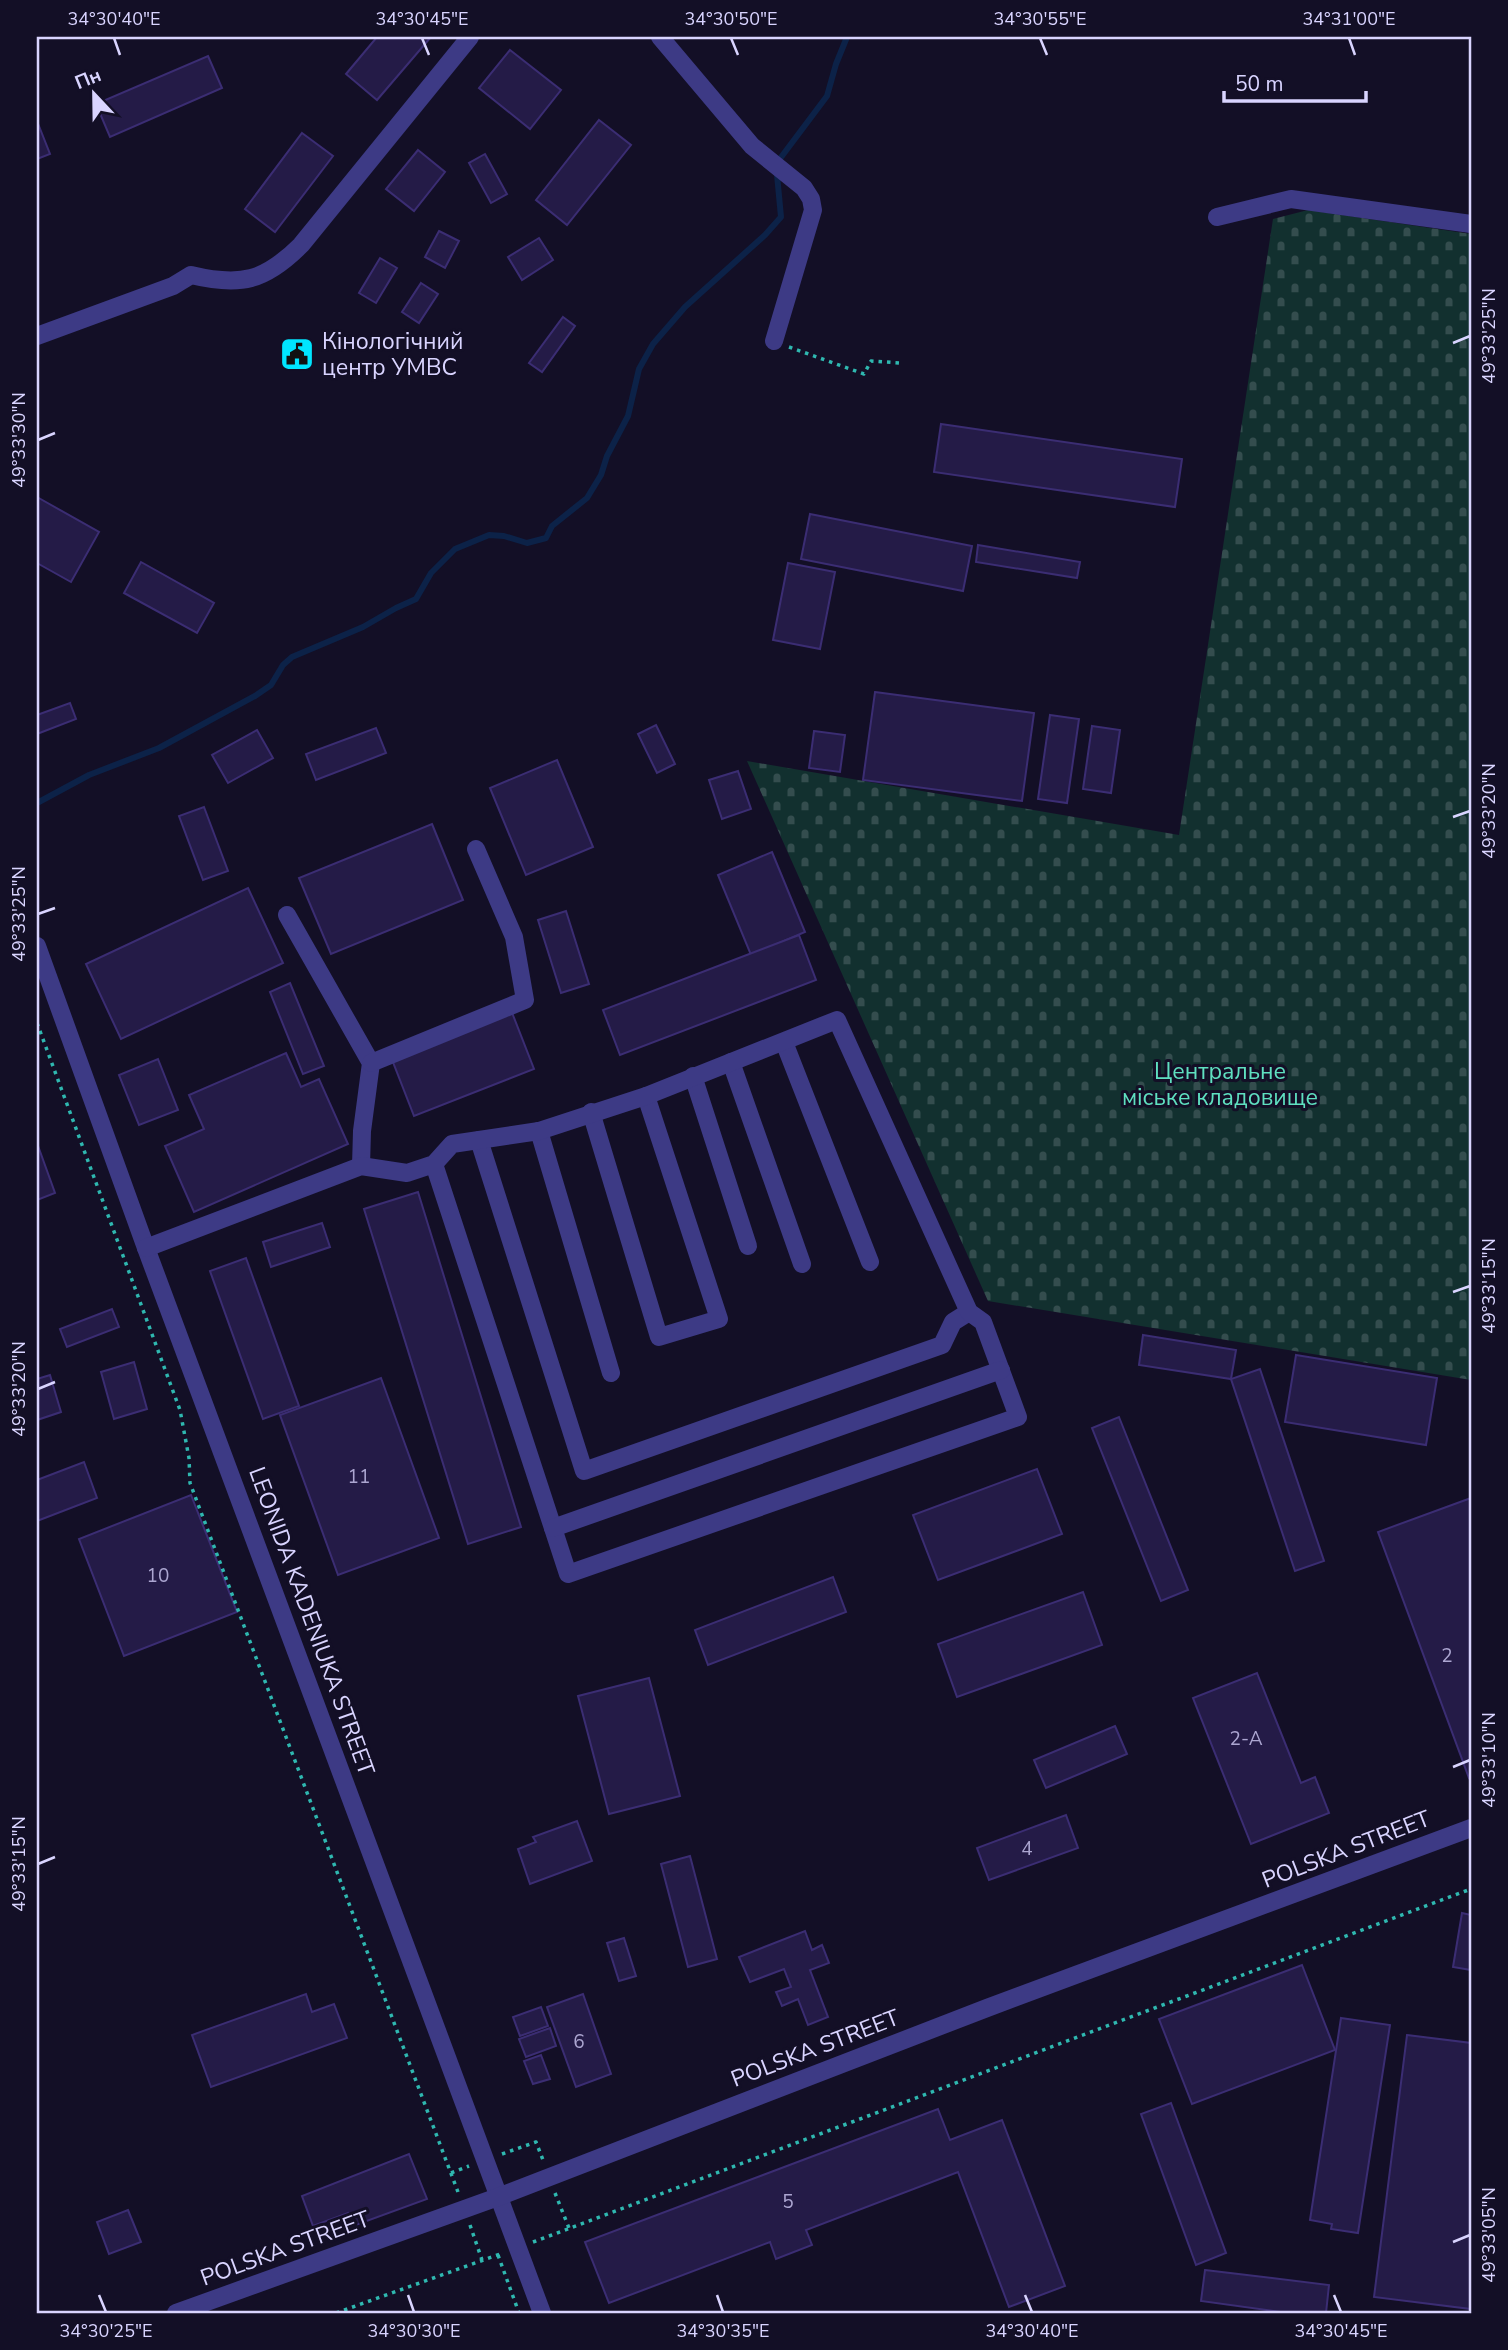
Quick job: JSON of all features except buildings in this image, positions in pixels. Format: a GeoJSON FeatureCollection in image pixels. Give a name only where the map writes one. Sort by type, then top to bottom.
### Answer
{"type":"FeatureCollection","features":[{"type":"Feature","properties":{"kind":"street"},"geometry":{"type":"LineString","coordinates":[[37,336],[173,286],[191,275],[233,281],[259,277],[281,265],[301,245],[470,37]]}},
{"type":"Feature","properties":{"kind":"street"},"geometry":{"type":"LineString","coordinates":[[660,37],[752,146],[804,188],[811,199],[813,210],[774,341]]}},
{"type":"Feature","properties":{"kind":"street"},"geometry":{"type":"LineString","coordinates":[[1217,217],[1291,199],[1471,223]]}},
{"type":"Feature","properties":{"kind":"street"},"geometry":{"type":"LineString","coordinates":[[371,1063],[525,1000],[514,936],[476,849]]}},
{"type":"Feature","properties":{"kind":"street"},"geometry":{"type":"LineString","coordinates":[[287,915],[371,1063],[362,1130],[361,1166]]}},
{"type":"Feature","properties":{"kind":"street","name":"LEONIDA KADENIUKA STREET"},"geometry":{"type":"LineString","coordinates":[[37,946],[146,1248],[542,2313]]}},
{"type":"Feature","properties":{"kind":"street"},"geometry":{"type":"LineString","coordinates":[[146,1248],[361,1166],[407,1173],[434,1164],[452,1144],[539,1131],[646,1096],[837,1020],[969,1312],[983,1322],[1018,1417],[568,1574],[434,1164]]}},
{"type":"Feature","properties":{"kind":"street"},"geometry":{"type":"LineString","coordinates":[[784,1042],[870,1262]]}},
{"type":"Feature","properties":{"kind":"street"},"geometry":{"type":"LineString","coordinates":[[731,1062],[802,1264]]}},
{"type":"Feature","properties":{"kind":"street"},"geometry":{"type":"LineString","coordinates":[[693,1076],[748,1246]]}},
{"type":"Feature","properties":{"kind":"street"},"geometry":{"type":"LineString","coordinates":[[591,1112],[659,1337],[719,1319],[646,1096]]}},
{"type":"Feature","properties":{"kind":"street"},"geometry":{"type":"LineString","coordinates":[[539,1131],[611,1373]]}},
{"type":"Feature","properties":{"kind":"street"},"geometry":{"type":"LineString","coordinates":[[479,1140],[584,1471],[942,1345],[953,1322],[969,1312]]}},
{"type":"Feature","properties":{"kind":"street"},"geometry":{"type":"LineString","coordinates":[[553,1528],[1001,1370]]}},
{"type":"Feature","properties":{"kind":"street","name":"POLSKA STREET"},"geometry":{"type":"LineString","coordinates":[[176,2313],[499,2197],[987,2008],[1471,1828]]}},
{"type":"Feature","properties":{"kind":"path"},"geometry":{"type":"LineString","coordinates":[[774,341],[863,374],[871,361],[900,363]]}},
{"type":"Feature","properties":{"kind":"path"},"geometry":{"type":"LineString","coordinates":[[37,1023],[180,1410],[189,1458],[190,1483],[482,2260]]}},
{"type":"Feature","properties":{"kind":"path"},"geometry":{"type":"LineString","coordinates":[[336,2313],[498,2255],[1471,1889]]}},
{"type":"Feature","properties":{"kind":"path"},"geometry":{"type":"LineString","coordinates":[[498,2255],[519,2313]]}},
{"type":"Feature","properties":{"kind":"green space","name":"Центральне міське кладовище"},"geometry":{"type":"Polygon","coordinates":[[[1308,210],[1471,234],[1471,1380],[988,1301],[747,761],[1179,835],[1273,219],[1308,210]]]}},
{"type":"Feature","properties":{"kind":"waterway"},"geometry":{"type":"LineString","coordinates":[[37,803],[89,775],[159,748],[255,696],[271,685],[283,665],[292,657],[363,627],[416,599],[431,573],[455,549],[489,535],[504,536],[527,543],[546,538],[552,526],[587,498],[601,475],[607,456],[628,416],[639,369],[653,344],[685,307],[765,235],[781,217],[776,164],[827,96],[847,37]]}},
{"type":"Feature","properties":{"kind":"place","name":"Кінологічний центр УМВС"},"geometry":{"type":"Point","coordinates":[297,354]}}]}
